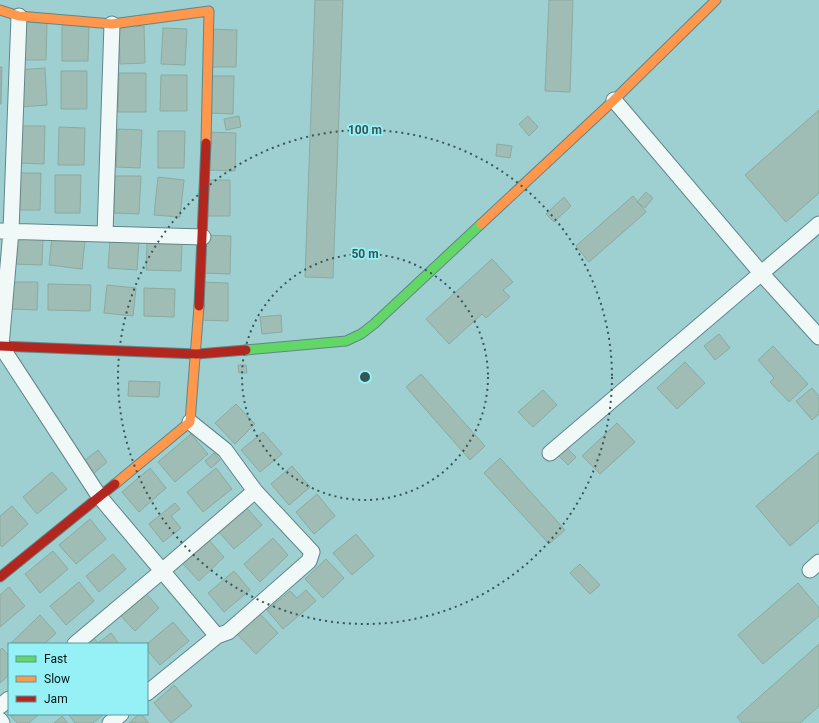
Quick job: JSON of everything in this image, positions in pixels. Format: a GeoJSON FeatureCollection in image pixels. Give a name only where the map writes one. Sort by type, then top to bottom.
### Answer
{"type":"FeatureCollection","features":[{"type":"Feature","properties":{"kind":"street"},"geometry":{"type":"LineString","coordinates":[[1,346],[197,354],[346,341],[361,334],[374,324],[614,100],[716,0]]}},
{"type":"Feature","properties":{"kind":"street"},"geometry":{"type":"LineString","coordinates":[[0,10],[19,16],[112,24],[209,12],[203,237],[197,354],[190,422],[0,577]]}},
{"type":"Feature","properties":{"kind":"street"},"geometry":{"type":"LineString","coordinates":[[19,16],[6,231],[1,346],[99,496],[217,636]]}},
{"type":"Feature","properties":{"kind":"street"},"geometry":{"type":"LineString","coordinates":[[105,234],[112,24]]}},
{"type":"Feature","properties":{"kind":"street"},"geometry":{"type":"LineString","coordinates":[[614,100],[761,273],[819,337]]}},
{"type":"Feature","properties":{"kind":"street"},"geometry":{"type":"LineString","coordinates":[[550,453],[819,224]]}},
{"type":"Feature","properties":{"kind":"street"},"geometry":{"type":"LineString","coordinates":[[6,231],[203,237]]}},
{"type":"Feature","properties":{"kind":"street"},"geometry":{"type":"LineString","coordinates":[[148,692],[217,636],[228,632],[309,561],[312,552],[255,491],[225,450],[190,422]]}},
{"type":"Feature","properties":{"kind":"street"},"geometry":{"type":"LineString","coordinates":[[76,643],[162,572],[255,491]]}},
{"type":"Feature","properties":{"kind":"street"},"geometry":{"type":"LineString","coordinates":[[0,706],[8,700]]}},
{"type":"Feature","properties":{"kind":"street"},"geometry":{"type":"LineString","coordinates":[[110,723],[120,715]]}},
{"type":"Feature","properties":{"kind":"building"},"geometry":{"type":"Polygon","coordinates":[[[315,0],[343,0],[333,278],[305,277],[315,0]]]}},
{"type":"Feature","properties":{"kind":"building"},"geometry":{"type":"Polygon","coordinates":[[[549,0],[573,0],[570,92],[545,91],[549,0]]]}},
{"type":"Feature","properties":{"kind":"building"},"geometry":{"type":"Polygon","coordinates":[[[22,22],[47,23],[46,60],[21,60],[22,22]]]}},
{"type":"Feature","properties":{"kind":"building"},"geometry":{"type":"Polygon","coordinates":[[[62,24],[89,24],[88,61],[62,61],[62,24]]]}},
{"type":"Feature","properties":{"kind":"building"},"geometry":{"type":"Polygon","coordinates":[[[144,26],[145,63],[120,64],[119,27],[144,26]]]}},
{"type":"Feature","properties":{"kind":"building"},"geometry":{"type":"Polygon","coordinates":[[[163,28],[187,29],[185,65],[161,64],[163,28]]]}},
{"type":"Feature","properties":{"kind":"building"},"geometry":{"type":"Polygon","coordinates":[[[210,29],[237,30],[236,67],[209,67],[210,29]]]}},
{"type":"Feature","properties":{"kind":"building"},"geometry":{"type":"Polygon","coordinates":[[[0,67],[2,67],[1,104],[0,104],[0,67]]]}},
{"type":"Feature","properties":{"kind":"building"},"geometry":{"type":"Polygon","coordinates":[[[45,68],[47,105],[20,107],[18,70],[45,68]]]}},
{"type":"Feature","properties":{"kind":"building"},"geometry":{"type":"Polygon","coordinates":[[[61,71],[87,71],[87,109],[61,109],[61,71]]]}},
{"type":"Feature","properties":{"kind":"building"},"geometry":{"type":"Polygon","coordinates":[[[119,73],[146,73],[146,112],[118,112],[119,73]]]}},
{"type":"Feature","properties":{"kind":"building"},"geometry":{"type":"Polygon","coordinates":[[[161,75],[187,75],[187,111],[160,111],[161,75]]]}},
{"type":"Feature","properties":{"kind":"building"},"geometry":{"type":"Polygon","coordinates":[[[210,76],[234,76],[233,114],[209,113],[210,76]]]}},
{"type":"Feature","properties":{"kind":"building"},"geometry":{"type":"Polygon","coordinates":[[[819,110],[819,193],[786,222],[745,175],[819,110]]]}},
{"type":"Feature","properties":{"kind":"building"},"geometry":{"type":"Polygon","coordinates":[[[239,116],[241,127],[226,130],[224,119],[239,116]]]}},
{"type":"Feature","properties":{"kind":"building"},"geometry":{"type":"Polygon","coordinates":[[[528,116],[538,127],[529,136],[519,124],[528,116]]]}},
{"type":"Feature","properties":{"kind":"building"},"geometry":{"type":"Polygon","coordinates":[[[18,126],[45,126],[44,164],[17,163],[18,126]]]}},
{"type":"Feature","properties":{"kind":"building"},"geometry":{"type":"Polygon","coordinates":[[[59,127],[85,128],[84,165],[58,165],[59,127]]]}},
{"type":"Feature","properties":{"kind":"building"},"geometry":{"type":"Polygon","coordinates":[[[118,129],[142,130],[140,168],[116,167],[118,129]]]}},
{"type":"Feature","properties":{"kind":"building"},"geometry":{"type":"Polygon","coordinates":[[[158,131],[185,131],[184,168],[158,168],[158,131]]]}},
{"type":"Feature","properties":{"kind":"building"},"geometry":{"type":"Polygon","coordinates":[[[208,132],[236,133],[235,171],[207,170],[208,132]]]}},
{"type":"Feature","properties":{"kind":"building"},"geometry":{"type":"Polygon","coordinates":[[[497,144],[512,146],[510,158],[496,156],[497,144]]]}},
{"type":"Feature","properties":{"kind":"building"},"geometry":{"type":"Polygon","coordinates":[[[16,173],[41,173],[40,210],[15,210],[16,173]]]}},
{"type":"Feature","properties":{"kind":"building"},"geometry":{"type":"Polygon","coordinates":[[[55,175],[81,175],[80,213],[55,213],[55,175]]]}},
{"type":"Feature","properties":{"kind":"building"},"geometry":{"type":"Polygon","coordinates":[[[115,176],[141,176],[139,214],[114,213],[115,176]]]}},
{"type":"Feature","properties":{"kind":"building"},"geometry":{"type":"Polygon","coordinates":[[[158,177],[184,180],[180,217],[154,215],[158,177]]]}},
{"type":"Feature","properties":{"kind":"building"},"geometry":{"type":"Polygon","coordinates":[[[205,180],[230,180],[230,216],[204,216],[205,180]]]}},
{"type":"Feature","properties":{"kind":"building"},"geometry":{"type":"Polygon","coordinates":[[[646,192],[653,198],[645,208],[637,202],[646,192]]]}},
{"type":"Feature","properties":{"kind":"building"},"geometry":{"type":"Polygon","coordinates":[[[633,196],[646,212],[589,262],[576,246],[633,196]]]}},
{"type":"Feature","properties":{"kind":"building"},"geometry":{"type":"Polygon","coordinates":[[[564,197],[571,206],[554,222],[546,214],[564,197]]]}},
{"type":"Feature","properties":{"kind":"building"},"geometry":{"type":"Polygon","coordinates":[[[202,235],[231,236],[230,274],[201,273],[202,235]]]}},
{"type":"Feature","properties":{"kind":"building"},"geometry":{"type":"Polygon","coordinates":[[[14,236],[43,237],[42,265],[13,264],[14,236]]]}},
{"type":"Feature","properties":{"kind":"building"},"geometry":{"type":"Polygon","coordinates":[[[52,237],[85,241],[82,269],[49,265],[52,237]]]}},
{"type":"Feature","properties":{"kind":"building"},"geometry":{"type":"Polygon","coordinates":[[[110,240],[139,242],[137,270],[108,268],[110,240]]]}},
{"type":"Feature","properties":{"kind":"building"},"geometry":{"type":"Polygon","coordinates":[[[147,243],[182,243],[181,271],[146,270],[147,243]]]}},
{"type":"Feature","properties":{"kind":"building"},"geometry":{"type":"Polygon","coordinates":[[[492,259],[513,282],[503,290],[510,297],[486,318],[482,314],[449,344],[426,319],[492,259]]]}},
{"type":"Feature","properties":{"kind":"building"},"geometry":{"type":"Polygon","coordinates":[[[11,282],[38,282],[37,310],[10,309],[11,282]]]}},
{"type":"Feature","properties":{"kind":"building"},"geometry":{"type":"Polygon","coordinates":[[[200,282],[228,283],[228,321],[199,320],[200,282]]]}},
{"type":"Feature","properties":{"kind":"building"},"geometry":{"type":"Polygon","coordinates":[[[48,284],[91,285],[90,311],[48,310],[48,284]]]}},
{"type":"Feature","properties":{"kind":"building"},"geometry":{"type":"Polygon","coordinates":[[[107,285],[136,288],[133,316],[104,313],[107,285]]]}},
{"type":"Feature","properties":{"kind":"building"},"geometry":{"type":"Polygon","coordinates":[[[144,288],[175,289],[174,317],[144,316],[144,288]]]}},
{"type":"Feature","properties":{"kind":"building"},"geometry":{"type":"Polygon","coordinates":[[[281,315],[282,332],[262,334],[260,317],[281,315]]]}},
{"type":"Feature","properties":{"kind":"building"},"geometry":{"type":"Polygon","coordinates":[[[719,334],[730,348],[715,360],[704,346],[719,334]]]}},
{"type":"Feature","properties":{"kind":"building"},"geometry":{"type":"Polygon","coordinates":[[[773,346],[808,384],[789,402],[770,382],[774,378],[758,360],[773,346]]]}},
{"type":"Feature","properties":{"kind":"building"},"geometry":{"type":"Polygon","coordinates":[[[685,362],[705,383],[677,409],[657,388],[685,362]]]}},
{"type":"Feature","properties":{"kind":"building"},"geometry":{"type":"Polygon","coordinates":[[[238,365],[246,365],[247,373],[239,373],[238,365]]]}},
{"type":"Feature","properties":{"kind":"building"},"geometry":{"type":"Polygon","coordinates":[[[421,374],[485,446],[470,460],[406,387],[421,374]]]}},
{"type":"Feature","properties":{"kind":"building"},"geometry":{"type":"Polygon","coordinates":[[[129,381],[160,382],[159,397],[128,396],[129,381]]]}},
{"type":"Feature","properties":{"kind":"building"},"geometry":{"type":"Polygon","coordinates":[[[812,388],[819,396],[819,414],[812,420],[796,401],[812,388]]]}},
{"type":"Feature","properties":{"kind":"building"},"geometry":{"type":"Polygon","coordinates":[[[543,390],[557,405],[533,427],[518,412],[543,390]]]}},
{"type":"Feature","properties":{"kind":"building"},"geometry":{"type":"Polygon","coordinates":[[[236,404],[255,424],[235,444],[215,423],[236,404]]]}},
{"type":"Feature","properties":{"kind":"building"},"geometry":{"type":"Polygon","coordinates":[[[617,423],[635,442],[600,474],[582,456],[617,423]]]}},
{"type":"Feature","properties":{"kind":"building"},"geometry":{"type":"Polygon","coordinates":[[[263,432],[282,454],[260,472],[241,450],[263,432]]]}},
{"type":"Feature","properties":{"kind":"building"},"geometry":{"type":"Polygon","coordinates":[[[191,434],[208,454],[175,482],[158,462],[191,434]]]}},
{"type":"Feature","properties":{"kind":"building"},"geometry":{"type":"Polygon","coordinates":[[[565,446],[576,457],[568,465],[557,454],[565,446]]]}},
{"type":"Feature","properties":{"kind":"building"},"geometry":{"type":"Polygon","coordinates":[[[98,450],[107,462],[93,474],[84,461],[98,450]]]}},
{"type":"Feature","properties":{"kind":"building"},"geometry":{"type":"Polygon","coordinates":[[[819,452],[819,521],[790,546],[756,506],[819,452]]]}},
{"type":"Feature","properties":{"kind":"building"},"geometry":{"type":"Polygon","coordinates":[[[214,453],[220,460],[211,468],[205,461],[214,453]]]}},
{"type":"Feature","properties":{"kind":"building"},"geometry":{"type":"Polygon","coordinates":[[[500,458],[565,530],[549,544],[484,473],[500,458]]]}},
{"type":"Feature","properties":{"kind":"building"},"geometry":{"type":"Polygon","coordinates":[[[292,466],[310,487],[289,505],[271,484],[292,466]]]}},
{"type":"Feature","properties":{"kind":"building"},"geometry":{"type":"Polygon","coordinates":[[[150,468],[166,488],[139,512],[122,492],[150,468]]]}},
{"type":"Feature","properties":{"kind":"building"},"geometry":{"type":"Polygon","coordinates":[[[216,468],[232,489],[203,512],[187,492],[216,468]]]}},
{"type":"Feature","properties":{"kind":"building"},"geometry":{"type":"Polygon","coordinates":[[[52,472],[67,489],[37,514],[23,497],[52,472]]]}},
{"type":"Feature","properties":{"kind":"building"},"geometry":{"type":"Polygon","coordinates":[[[317,494],[335,516],[314,534],[296,512],[317,494]]]}},
{"type":"Feature","properties":{"kind":"building"},"geometry":{"type":"Polygon","coordinates":[[[175,503],[180,509],[171,516],[181,528],[163,542],[149,524],[175,503]]]}},
{"type":"Feature","properties":{"kind":"building"},"geometry":{"type":"Polygon","coordinates":[[[12,506],[28,524],[2,547],[0,545],[0,516],[12,506]]]}},
{"type":"Feature","properties":{"kind":"building"},"geometry":{"type":"Polygon","coordinates":[[[246,507],[262,525],[234,549],[218,531],[246,507]]]}},
{"type":"Feature","properties":{"kind":"building"},"geometry":{"type":"Polygon","coordinates":[[[90,519],[106,539],[76,564],[59,545],[90,519]]]}},
{"type":"Feature","properties":{"kind":"building"},"geometry":{"type":"Polygon","coordinates":[[[356,534],[374,556],[352,575],[333,553],[356,534]]]}},
{"type":"Feature","properties":{"kind":"building"},"geometry":{"type":"Polygon","coordinates":[[[207,538],[224,557],[199,581],[181,562],[207,538]]]}},
{"type":"Feature","properties":{"kind":"building"},"geometry":{"type":"Polygon","coordinates":[[[273,538],[288,555],[260,582],[244,564],[273,538]]]}},
{"type":"Feature","properties":{"kind":"building"},"geometry":{"type":"Polygon","coordinates":[[[53,551],[68,569],[40,593],[25,574],[53,551]]]}},
{"type":"Feature","properties":{"kind":"building"},"geometry":{"type":"Polygon","coordinates":[[[113,554],[126,569],[99,592],[86,576],[113,554]]]}},
{"type":"Feature","properties":{"kind":"building"},"geometry":{"type":"Polygon","coordinates":[[[326,559],[344,578],[323,598],[305,579],[326,559]]]}},
{"type":"Feature","properties":{"kind":"building"},"geometry":{"type":"Polygon","coordinates":[[[580,564],[600,585],[590,594],[570,573],[580,564]]]}},
{"type":"Feature","properties":{"kind":"building"},"geometry":{"type":"Polygon","coordinates":[[[234,571],[250,590],[224,612],[208,593],[234,571]]]}},
{"type":"Feature","properties":{"kind":"building"},"geometry":{"type":"Polygon","coordinates":[[[79,582],[94,601],[66,625],[50,606],[79,582]]]}},
{"type":"Feature","properties":{"kind":"building"},"geometry":{"type":"Polygon","coordinates":[[[798,583],[819,608],[819,616],[763,664],[738,635],[798,583]]]}},
{"type":"Feature","properties":{"kind":"building"},"geometry":{"type":"Polygon","coordinates":[[[9,587],[25,606],[0,627],[0,595],[9,587]]]}},
{"type":"Feature","properties":{"kind":"building"},"geometry":{"type":"Polygon","coordinates":[[[306,590],[316,601],[283,629],[267,610],[290,591],[297,598],[306,590]]]}},
{"type":"Feature","properties":{"kind":"building"},"geometry":{"type":"Polygon","coordinates":[[[144,591],[159,608],[135,631],[119,614],[144,591]]]}},
{"type":"Feature","properties":{"kind":"building"},"geometry":{"type":"Polygon","coordinates":[[[259,613],[278,633],[256,654],[237,634],[259,613]]]}},
{"type":"Feature","properties":{"kind":"building"},"geometry":{"type":"Polygon","coordinates":[[[40,615],[56,633],[45,643],[11,643],[40,615]]]}},
{"type":"Feature","properties":{"kind":"building"},"geometry":{"type":"Polygon","coordinates":[[[173,622],[189,641],[160,665],[148,651],[148,643],[173,622]]]}},
{"type":"Feature","properties":{"kind":"building"},"geometry":{"type":"Polygon","coordinates":[[[111,633],[118,643],[98,643],[111,633]]]}},
{"type":"Feature","properties":{"kind":"building"},"geometry":{"type":"Polygon","coordinates":[[[93,637],[98,643],[86,643],[93,637]]]}},
{"type":"Feature","properties":{"kind":"building"},"geometry":{"type":"Polygon","coordinates":[[[819,644],[819,706],[800,723],[742,723],[737,717],[819,644]]]}},
{"type":"Feature","properties":{"kind":"building"},"geometry":{"type":"Polygon","coordinates":[[[2,648],[8,655],[8,676],[0,683],[0,650],[2,648]]]}},
{"type":"Feature","properties":{"kind":"building"},"geometry":{"type":"Polygon","coordinates":[[[174,685],[192,706],[171,723],[154,703],[174,685]]]}},
{"type":"Feature","properties":{"kind":"building"},"geometry":{"type":"Polygon","coordinates":[[[10,715],[38,715],[29,723],[17,723],[10,715]]]}},
{"type":"Feature","properties":{"kind":"building"},"geometry":{"type":"Polygon","coordinates":[[[69,715],[103,715],[93,723],[75,723],[69,715]]]}},
{"type":"Feature","properties":{"kind":"building"},"geometry":{"type":"Polygon","coordinates":[[[138,715],[142,715],[149,723],[129,723],[138,715]]]}},
{"type":"Feature","properties":{"kind":"building"},"geometry":{"type":"Polygon","coordinates":[[[62,716],[68,723],[54,723],[62,716]]]}},
{"type":"Feature","properties":{"kind":"traffic: fast"},"geometry":{"type":"LineString","coordinates":[[246,350],[346,341],[361,334],[374,324],[481,224]]}},
{"type":"Feature","properties":{"kind":"traffic: slow"},"geometry":{"type":"LineString","coordinates":[[481,224],[614,100],[716,0]]}},
{"type":"Feature","properties":{"kind":"traffic: slow"},"geometry":{"type":"LineString","coordinates":[[0,10],[19,16],[112,24],[209,11],[206,143]]}},
{"type":"Feature","properties":{"kind":"traffic: slow"},"geometry":{"type":"LineString","coordinates":[[115,484],[190,422],[199,306]]}},
{"type":"Feature","properties":{"kind":"traffic: jam"},"geometry":{"type":"LineString","coordinates":[[199,306],[206,143]]}},
{"type":"Feature","properties":{"kind":"traffic: jam"},"geometry":{"type":"LineString","coordinates":[[0,346],[197,354],[246,350]]}},
{"type":"Feature","properties":{"kind":"traffic: jam"},"geometry":{"type":"LineString","coordinates":[[0,577],[115,484]]}}]}
